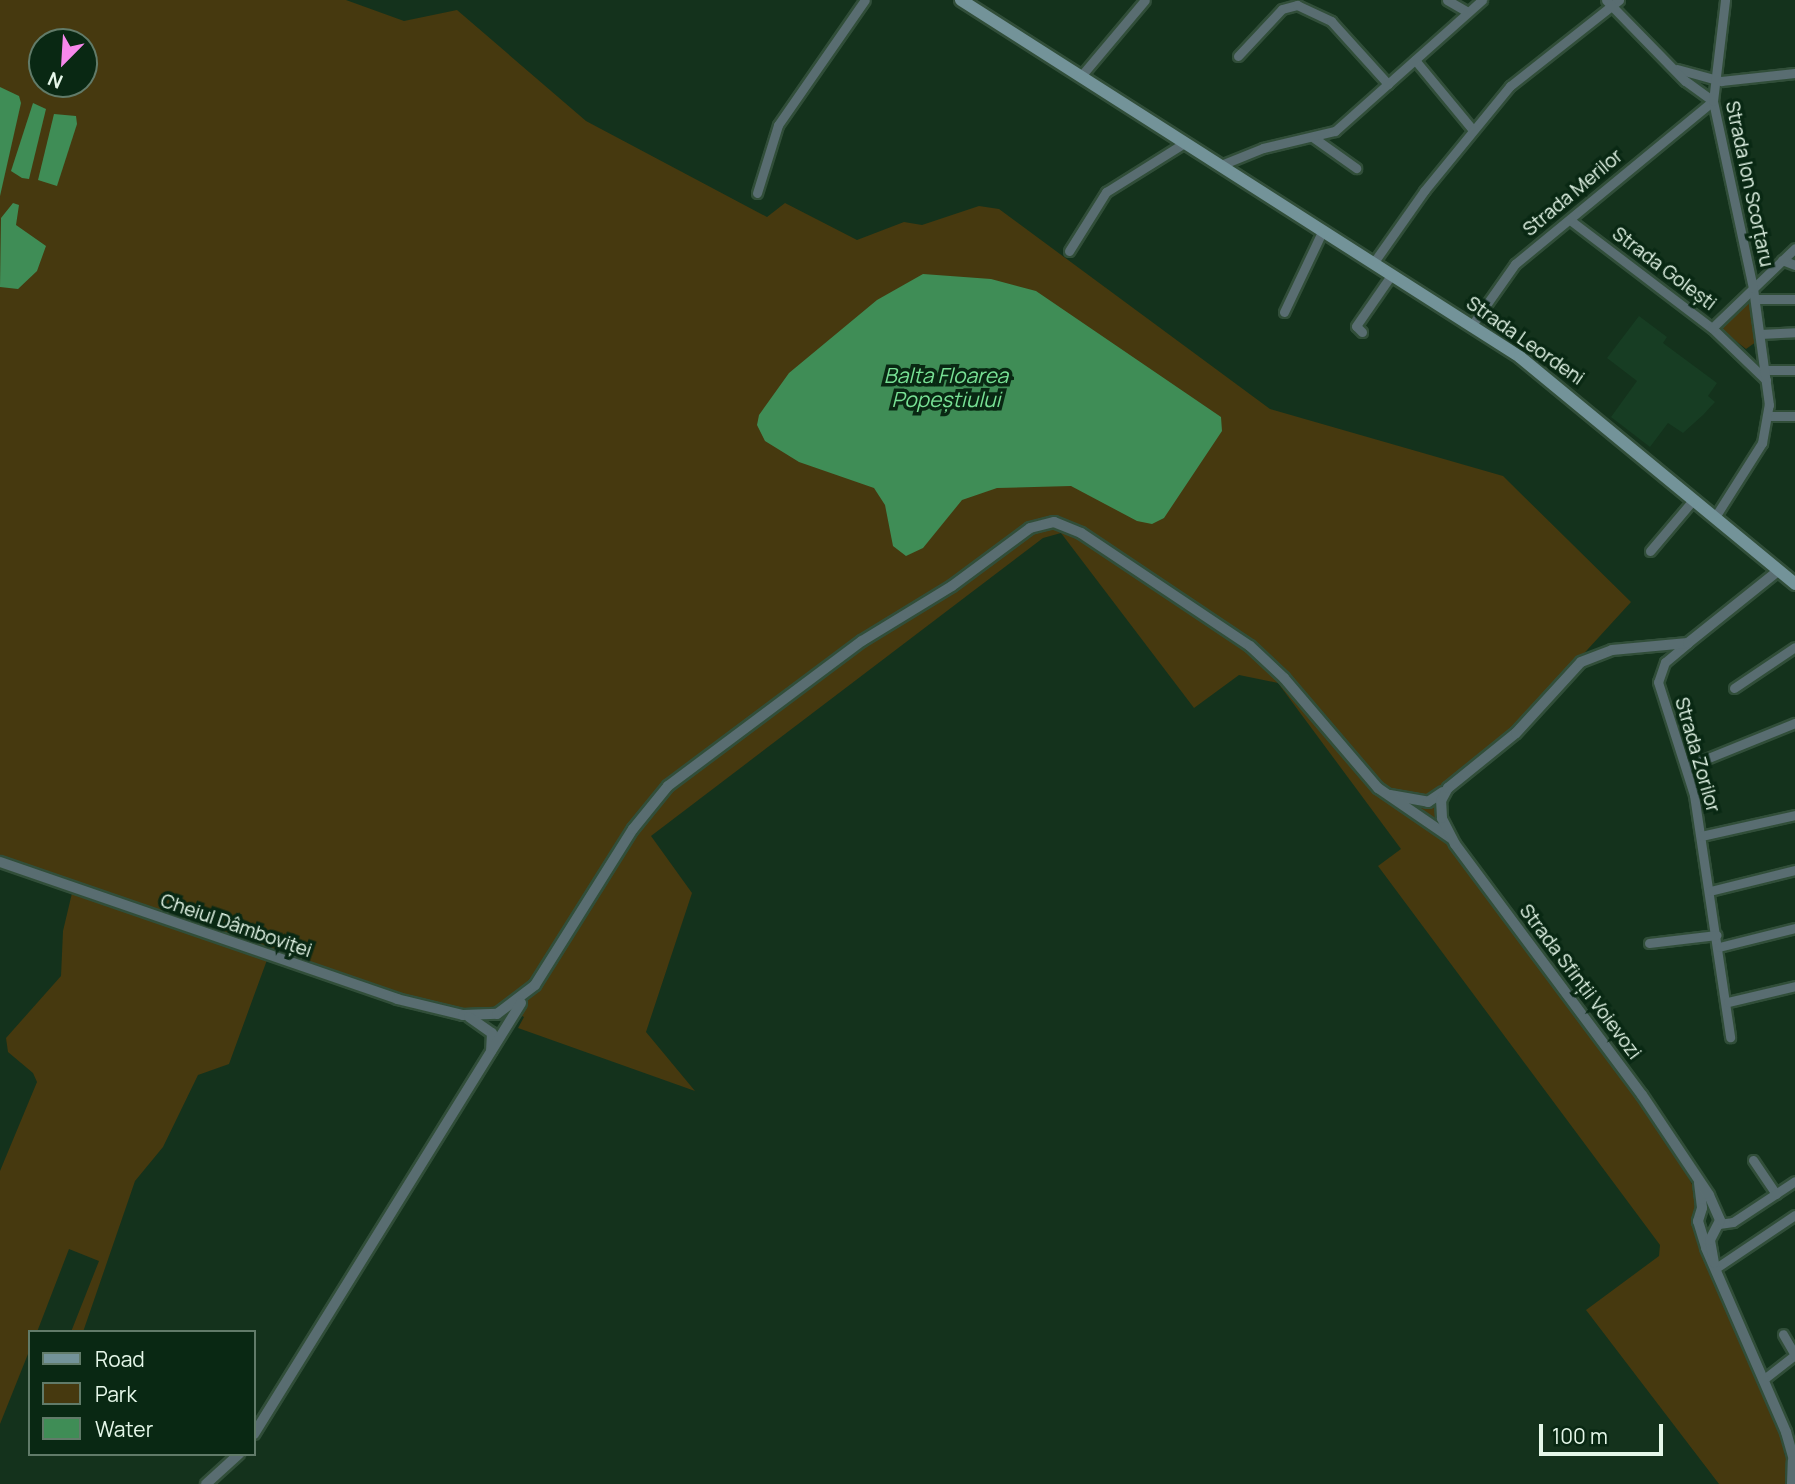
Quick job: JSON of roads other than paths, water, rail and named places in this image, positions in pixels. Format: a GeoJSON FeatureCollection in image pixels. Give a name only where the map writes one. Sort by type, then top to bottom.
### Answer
{"type":"FeatureCollection","features":[{"type":"Feature","properties":{"kind":"main road","name":"Strada Leordeni"},"geometry":{"type":"LineString","coordinates":[[961,0],[1472,325],[1554,382],[1795,583]]}},
{"type":"Feature","properties":{"kind":"street"},"geometry":{"type":"LineString","coordinates":[[757,193],[778,125],[865,0]]}},
{"type":"Feature","properties":{"kind":"street"},"geometry":{"type":"LineString","coordinates":[[1081,76],[1145,0]]}},
{"type":"Feature","properties":{"kind":"street"},"geometry":{"type":"LineString","coordinates":[[1447,0],[1468,12]]}},
{"type":"Feature","properties":{"kind":"street"},"geometry":{"type":"LineString","coordinates":[[1221,165],[1264,148],[1314,138],[1341,127],[1482,0]]}},
{"type":"Feature","properties":{"kind":"street","name":"Strada Ion Scorțaru"},"geometry":{"type":"LineString","coordinates":[[1715,517],[1758,451],[1769,416],[1755,299],[1713,101],[1713,81],[1724,0]]}},
{"type":"Feature","properties":{"kind":"street"},"geometry":{"type":"LineString","coordinates":[[1374,262],[1473,130],[1527,69],[1612,2],[1670,66],[1713,101]]}},
{"type":"Feature","properties":{"kind":"street"},"geometry":{"type":"LineString","coordinates":[[1238,56],[1282,9],[1298,3],[1331,22],[1388,84]]}},
{"type":"Feature","properties":{"kind":"street"},"geometry":{"type":"LineString","coordinates":[[1415,60],[1473,130]]}},
{"type":"Feature","properties":{"kind":"street"},"geometry":{"type":"LineString","coordinates":[[1670,66],[1713,81],[1795,73]]}},
{"type":"Feature","properties":{"kind":"street","name":"Strada Merilor"},"geometry":{"type":"LineString","coordinates":[[1472,325],[1507,272],[1713,101]]}},
{"type":"Feature","properties":{"kind":"street"},"geometry":{"type":"LineString","coordinates":[[1314,138],[1356,168]]}},
{"type":"Feature","properties":{"kind":"street"},"geometry":{"type":"LineString","coordinates":[[1069,251],[1106,192],[1186,142]]}},
{"type":"Feature","properties":{"kind":"street","name":"Strada Golești"},"geometry":{"type":"LineString","coordinates":[[1570,220],[1712,328],[1795,248]]}},
{"type":"Feature","properties":{"kind":"street"},"geometry":{"type":"LineString","coordinates":[[1284,312],[1322,230]]}},
{"type":"Feature","properties":{"kind":"street"},"geometry":{"type":"LineString","coordinates":[[1782,260],[1795,265]]}},
{"type":"Feature","properties":{"kind":"street"},"geometry":{"type":"LineString","coordinates":[[1362,332],[1356,326],[1392,274]]}},
{"type":"Feature","properties":{"kind":"street"},"geometry":{"type":"LineString","coordinates":[[1755,299],[1795,299]]}},
{"type":"Feature","properties":{"kind":"street"},"geometry":{"type":"LineString","coordinates":[[1712,328],[1767,382]]}},
{"type":"Feature","properties":{"kind":"street"},"geometry":{"type":"LineString","coordinates":[[1760,334],[1795,332]]}},
{"type":"Feature","properties":{"kind":"street"},"geometry":{"type":"LineString","coordinates":[[1765,370],[1795,370]]}},
{"type":"Feature","properties":{"kind":"street"},"geometry":{"type":"LineString","coordinates":[[1769,416],[1795,416]]}},
{"type":"Feature","properties":{"kind":"street"},"geometry":{"type":"LineString","coordinates":[[1650,551],[1694,499]]}},
{"type":"Feature","properties":{"kind":"street"},"geometry":{"type":"LineString","coordinates":[[256,1431],[524,998],[633,829],[668,786],[844,653],[952,586],[1042,523],[1054,522],[1074,528],[1250,646],[1384,793],[1451,838]]}},
{"type":"Feature","properties":{"kind":"street","name":"Strada Zorilor"},"geometry":{"type":"LineString","coordinates":[[1730,1037],[1728,1002],[1701,836],[1686,766],[1658,677],[1665,662],[1778,571]]}},
{"type":"Feature","properties":{"kind":"street"},"geometry":{"type":"LineString","coordinates":[[1427,822],[1420,812],[1429,801],[1508,741],[1585,659],[1612,650],[1688,643]]}},
{"type":"Feature","properties":{"kind":"street"},"geometry":{"type":"LineString","coordinates":[[1734,688],[1795,647]]}},
{"type":"Feature","properties":{"kind":"street"},"geometry":{"type":"LineString","coordinates":[[1686,766],[1795,723]]}},
{"type":"Feature","properties":{"kind":"street"},"geometry":{"type":"LineString","coordinates":[[1427,822],[1441,812],[1448,788]]}},
{"type":"Feature","properties":{"kind":"street"},"geometry":{"type":"LineString","coordinates":[[1384,793],[1429,801],[1441,812]]}},
{"type":"Feature","properties":{"kind":"street","name":"Strada Sfinții Voievozi"},"geometry":{"type":"LineString","coordinates":[[1441,812],[1451,838],[1694,1171],[1717,1222]]}},
{"type":"Feature","properties":{"kind":"street"},"geometry":{"type":"LineString","coordinates":[[1701,836],[1795,816]]}},
{"type":"Feature","properties":{"kind":"street","name":"Cheiul Dâmboviței"},"geometry":{"type":"LineString","coordinates":[[0,862],[383,995],[463,1015]]}},
{"type":"Feature","properties":{"kind":"street"},"geometry":{"type":"LineString","coordinates":[[1710,891],[1795,870]]}},
{"type":"Feature","properties":{"kind":"street"},"geometry":{"type":"LineString","coordinates":[[1719,947],[1795,928]]}},
{"type":"Feature","properties":{"kind":"street"},"geometry":{"type":"LineString","coordinates":[[1649,943],[1717,934]]}},
{"type":"Feature","properties":{"kind":"street"},"geometry":{"type":"LineString","coordinates":[[1728,1002],[1795,986]]}},
{"type":"Feature","properties":{"kind":"street"},"geometry":{"type":"LineString","coordinates":[[488,1060],[494,1014],[524,998]]}},
{"type":"Feature","properties":{"kind":"street"},"geometry":{"type":"LineString","coordinates":[[463,1015],[494,1014],[506,1018],[506,1029]]}},
{"type":"Feature","properties":{"kind":"street"},"geometry":{"type":"LineString","coordinates":[[463,1015],[490,1031],[506,1029]]}},
{"type":"Feature","properties":{"kind":"street"},"geometry":{"type":"LineString","coordinates":[[1753,1160],[1776,1194]]}},
{"type":"Feature","properties":{"kind":"street","name":"Strada Sfinții Voievozi"},"geometry":{"type":"LineString","coordinates":[[1694,1171],[1702,1212],[1700,1227]]}},
{"type":"Feature","properties":{"kind":"street"},"geometry":{"type":"LineString","coordinates":[[1792,1482],[1792,1448],[1700,1227],[1717,1222],[1733,1222],[1795,1181]]}},
{"type":"Feature","properties":{"kind":"street"},"geometry":{"type":"LineString","coordinates":[[1702,1212],[1710,1209],[1717,1222],[1710,1243],[1715,1265]]}},
{"type":"Feature","properties":{"kind":"street"},"geometry":{"type":"LineString","coordinates":[[1715,1265],[1795,1215]]}},
{"type":"Feature","properties":{"kind":"street"},"geometry":{"type":"LineString","coordinates":[[1764,1379],[1795,1356],[1783,1334]]}},
{"type":"Feature","properties":{"kind":"street"},"geometry":{"type":"LineString","coordinates":[[206,1484],[237,1456]]}},
{"type":"Feature","properties":{"kind":"water"},"geometry":{"type":"Polygon","coordinates":[[[0,87],[19,96],[21,103],[0,196],[0,87]]]}},
{"type":"Feature","properties":{"kind":"water"},"geometry":{"type":"Polygon","coordinates":[[[33,103],[46,109],[29,179],[11,171],[33,103]]]}},
{"type":"Feature","properties":{"kind":"water"},"geometry":{"type":"Polygon","coordinates":[[[54,114],[76,116],[77,124],[57,186],[38,180],[54,114]]]}},
{"type":"Feature","properties":{"kind":"water"},"geometry":{"type":"Polygon","coordinates":[[[13,203],[19,205],[16,225],[46,246],[37,271],[18,289],[0,287],[1,218],[13,203]]]}},
{"type":"Feature","properties":{"kind":"water","name":"Balta Floarea Popeștiului"},"geometry":{"type":"Polygon","coordinates":[[[923,274],[991,279],[1036,291],[1221,417],[1222,431],[1164,518],[1152,524],[1137,521],[1071,486],[997,488],[962,500],[923,548],[906,556],[893,546],[885,505],[874,488],[799,462],[765,441],[757,425],[759,415],[789,373],[877,300],[923,274]]]}}]}
